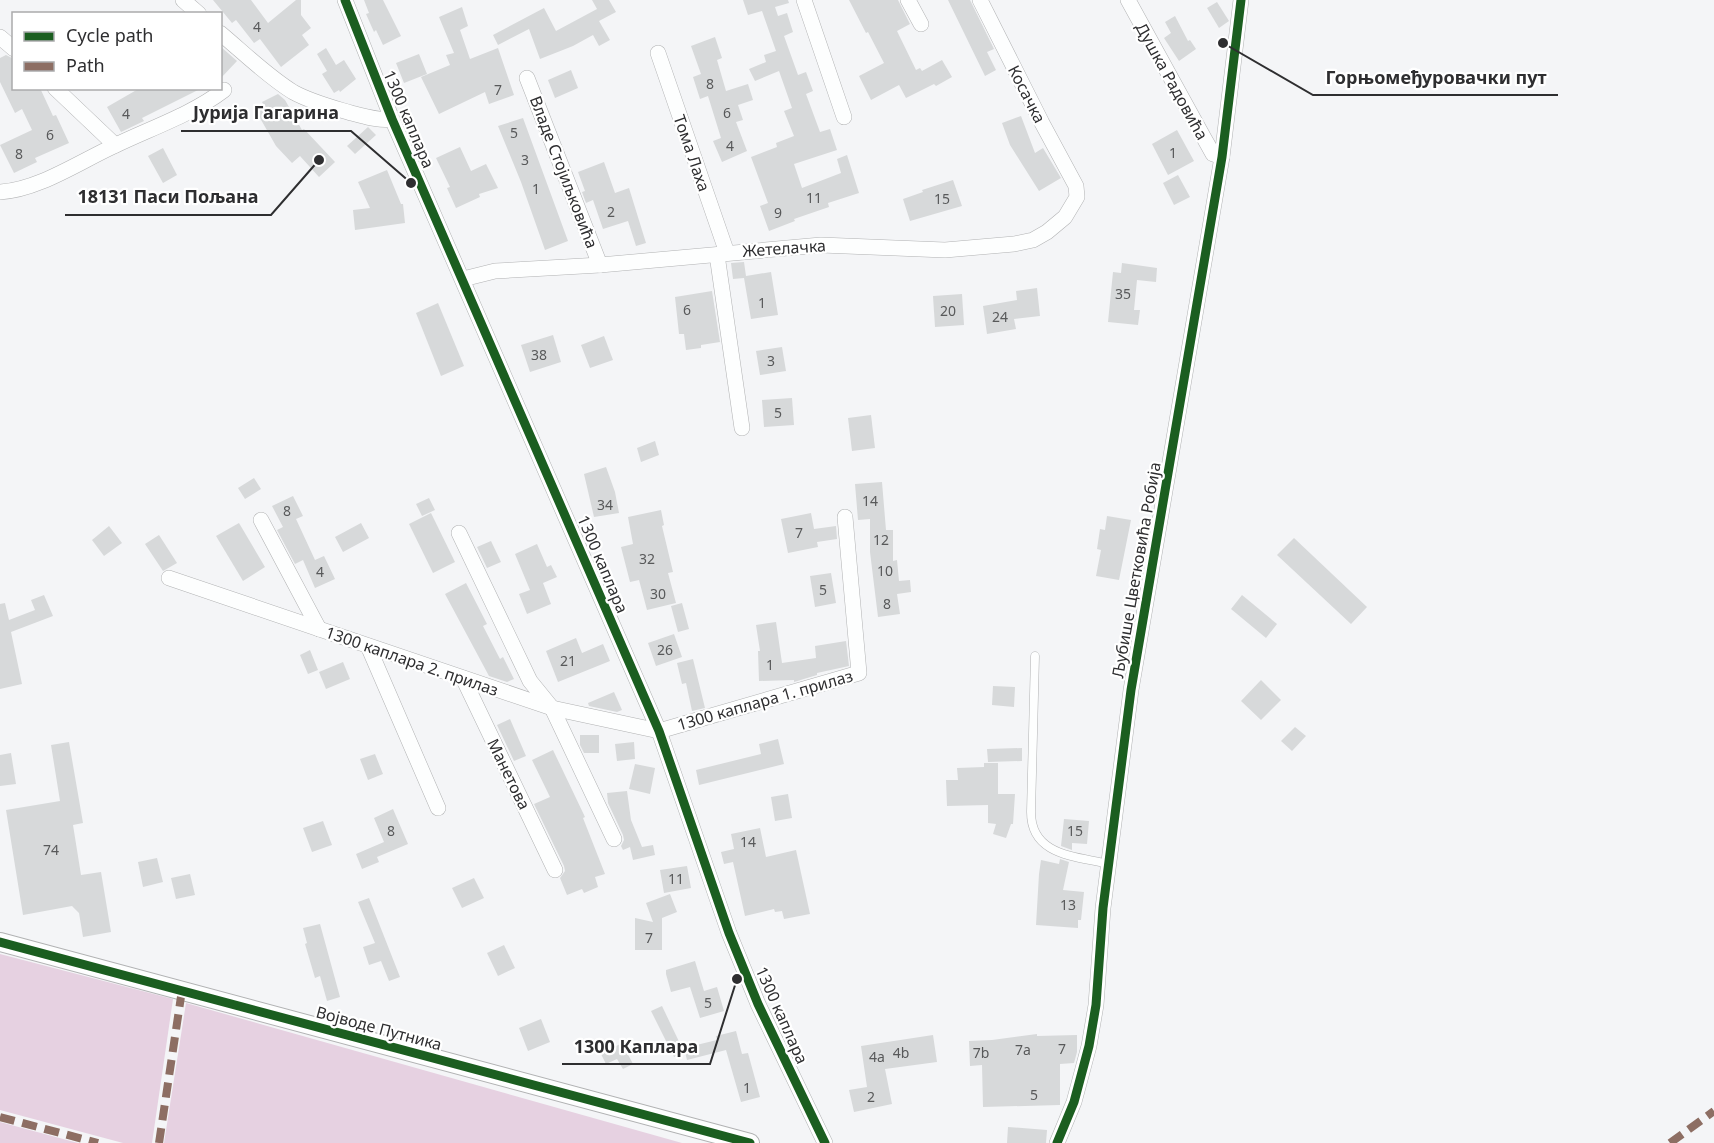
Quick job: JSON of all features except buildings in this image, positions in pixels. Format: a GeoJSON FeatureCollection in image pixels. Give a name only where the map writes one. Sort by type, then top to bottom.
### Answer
{"type":"FeatureCollection","features":[{"type":"Feature","properties":{"kind":"street"},"geometry":{"type":"LineString","coordinates":[[183,0],[197,12]]}},
{"type":"Feature","properties":{"kind":"street","name":"1300 каплара"},"geometry":{"type":"LineString","coordinates":[[345,0],[392,119],[659,731],[729,933],[768,1027],[825,1143]]}},
{"type":"Feature","properties":{"kind":"street"},"geometry":{"type":"LineString","coordinates":[[804,0],[844,117]]}},
{"type":"Feature","properties":{"kind":"street"},"geometry":{"type":"LineString","coordinates":[[908,0],[921,24]]}},
{"type":"Feature","properties":{"kind":"street","name":"Косачка"},"geometry":{"type":"LineString","coordinates":[[980,0],[1076,186]]}},
{"type":"Feature","properties":{"kind":"street","name":"Душка Радовића"},"geometry":{"type":"LineString","coordinates":[[1128,0],[1204,138],[1214,154],[1222,157]]}},
{"type":"Feature","properties":{"kind":"street","name":"Љубише Цветковића Робија"},"geometry":{"type":"LineString","coordinates":[[1057,1143],[1074,1102],[1089,1046],[1096,1005],[1108,864],[1131,690],[1222,157],[1241,0]]}},
{"type":"Feature","properties":{"kind":"street"},"geometry":{"type":"LineString","coordinates":[[222,35],[265,71],[303,97],[366,117],[392,119]]}},
{"type":"Feature","properties":{"kind":"street"},"geometry":{"type":"LineString","coordinates":[[0,37],[12,48]]}},
{"type":"Feature","properties":{"kind":"street","name":"Тома Лаха"},"geometry":{"type":"LineString","coordinates":[[658,53],[722,254],[742,428]]}},
{"type":"Feature","properties":{"kind":"street","name":"Владе Стојиљковића"},"geometry":{"type":"LineString","coordinates":[[527,78],[600,266]]}},
{"type":"Feature","properties":{"kind":"street"},"geometry":{"type":"LineString","coordinates":[[57,90],[115,145]]}},
{"type":"Feature","properties":{"kind":"street"},"geometry":{"type":"LineString","coordinates":[[0,192],[30,187],[115,145],[192,111],[224,90]]}},
{"type":"Feature","properties":{"kind":"street","name":"Жетелачка"},"geometry":{"type":"LineString","coordinates":[[463,279],[495,272],[600,266],[822,245],[945,250],[1014,244],[1033,240],[1065,218],[1077,197],[1076,186]]}},
{"type":"Feature","properties":{"kind":"street","name":"1300 каплара 1. прилаз"},"geometry":{"type":"LineString","coordinates":[[659,731],[860,673],[845,517]]}},
{"type":"Feature","properties":{"kind":"street"},"geometry":{"type":"LineString","coordinates":[[261,520],[319,629]]}},
{"type":"Feature","properties":{"kind":"street"},"geometry":{"type":"LineString","coordinates":[[459,532],[530,681],[552,708],[614,839]]}},
{"type":"Feature","properties":{"kind":"street","name":"1300 каплара 2. прилаз"},"geometry":{"type":"LineString","coordinates":[[169,578],[552,708],[659,731]]}},
{"type":"Feature","properties":{"kind":"street"},"geometry":{"type":"LineString","coordinates":[[368,646],[438,808]]}},
{"type":"Feature","properties":{"kind":"street","name":"Манетова"},"geometry":{"type":"LineString","coordinates":[[463,678],[555,870]]}},
{"type":"Feature","properties":{"kind":"street","name":"Војводе Путника"},"geometry":{"type":"LineString","coordinates":[[0,942],[750,1143]]}},
{"type":"Feature","properties":{"kind":"lane"},"geometry":{"type":"LineString","coordinates":[[1035,656],[1031,812],[1033,828],[1040,841],[1050,849],[1108,864]]}},
{"type":"Feature","properties":{"kind":"shaded area"},"geometry":{"type":"Polygon","coordinates":[[[0,954],[173,999],[152,1143],[123,1143],[0,1110],[0,954]]]}},
{"type":"Feature","properties":{"kind":"shaded area"},"geometry":{"type":"Polygon","coordinates":[[[186,1003],[682,1143],[164,1143],[186,1003]]]}},
{"type":"Feature","properties":{"kind":"shaded area"},"geometry":{"type":"Polygon","coordinates":[[[0,1122],[78,1143],[0,1143],[0,1122]]]}},
{"type":"Feature","properties":{"kind":"marked path"},"geometry":{"type":"LineString","coordinates":[[159,1143],[182,990]]}},
{"type":"Feature","properties":{"kind":"marked path"},"geometry":{"type":"LineString","coordinates":[[1670,1143],[1714,1111]]}},
{"type":"Feature","properties":{"kind":"marked path"},"geometry":{"type":"LineString","coordinates":[[0,1117],[98,1143]]}},
{"type":"Feature","properties":{"kind":"cycle path"},"geometry":{"type":"LineString","coordinates":[[345,0],[392,119],[659,731],[729,933],[758,1004],[825,1143]]}},
{"type":"Feature","properties":{"kind":"cycle path"},"geometry":{"type":"LineString","coordinates":[[1057,1143],[1074,1102],[1089,1046],[1096,1005],[1103,908],[1131,690],[1222,157],[1241,0]]}},
{"type":"Feature","properties":{"kind":"cycle path"},"geometry":{"type":"LineString","coordinates":[[0,942],[750,1143]]}},
{"type":"Feature","properties":{"kind":"place","name":"Горњомеђуровачки пут"},"geometry":{"type":"Point","coordinates":[1223,43]}},
{"type":"Feature","properties":{"kind":"place","name":"18131 Паси Пољана"},"geometry":{"type":"Point","coordinates":[319,160]}},
{"type":"Feature","properties":{"kind":"place","name":"Јурија Гагарина"},"geometry":{"type":"Point","coordinates":[411,183]}},
{"type":"Feature","properties":{"kind":"place","name":"1300 Каплара"},"geometry":{"type":"Point","coordinates":[737,979]}}]}
